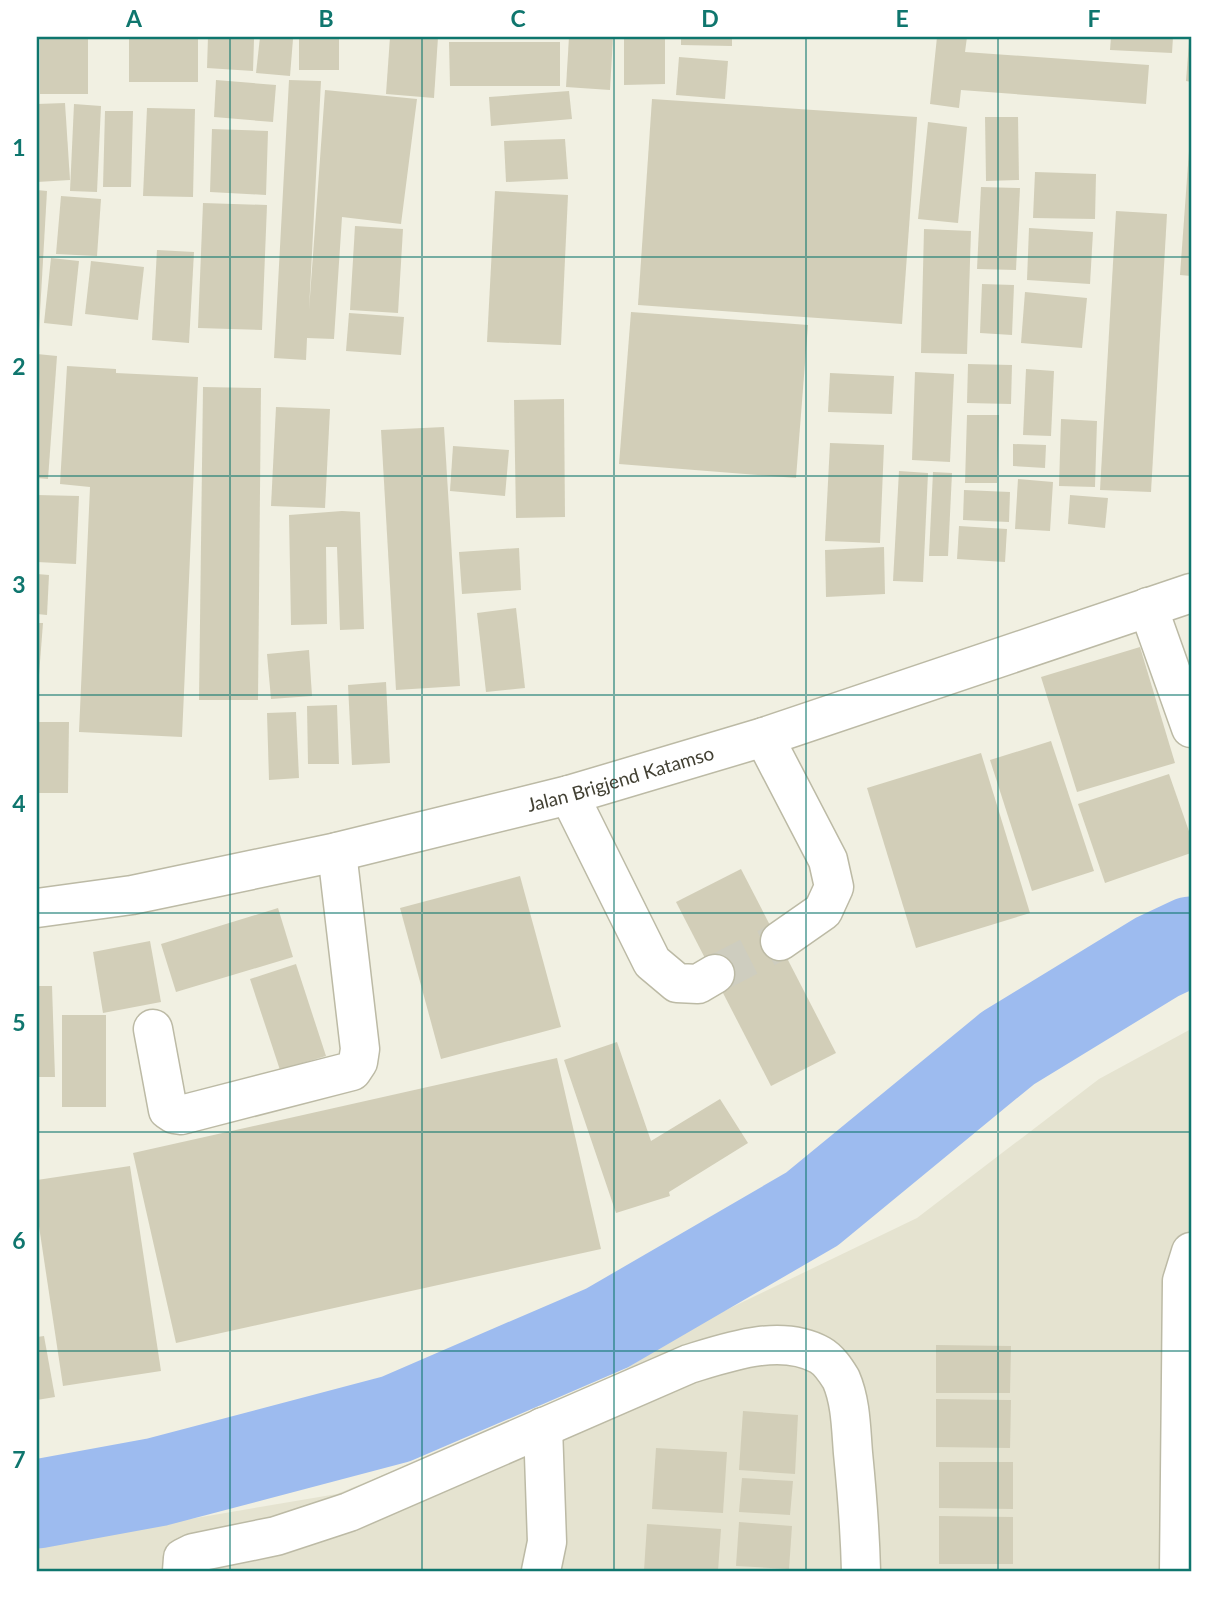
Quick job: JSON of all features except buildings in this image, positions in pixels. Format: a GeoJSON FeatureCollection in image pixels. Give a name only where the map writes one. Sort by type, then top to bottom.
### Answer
{"type":"FeatureCollection","features":[{"type":"Feature","properties":{"kind":"street","name":"Jalan Brigjend Katamso"},"geometry":{"type":"LineString","coordinates":[[37,908],[132,895],[337,852],[569,795],[764,737],[1191,593]]}},
{"type":"Feature","properties":{"kind":"street"},"geometry":{"type":"LineString","coordinates":[[1148,607],[1191,728]]}},
{"type":"Feature","properties":{"kind":"street"},"geometry":{"type":"LineString","coordinates":[[764,737],[828,860],[834,887],[823,911],[779,941]]}},
{"type":"Feature","properties":{"kind":"street"},"geometry":{"type":"LineString","coordinates":[[569,795],[652,962],[677,983],[698,984],[715,974]]}},
{"type":"Feature","properties":{"kind":"street"},"geometry":{"type":"LineString","coordinates":[[153,1029],[168,1110],[174,1114],[181,1115],[352,1071],[358,1062],[360,1049],[337,852]]}},
{"type":"Feature","properties":{"kind":"street"},"geometry":{"type":"LineString","coordinates":[[1180,1571],[1182,1281],[1191,1252]]}},
{"type":"Feature","properties":{"kind":"street"},"geometry":{"type":"LineString","coordinates":[[181,1571],[183,1558],[194,1553],[276,1536],[349,1512],[689,1364],[733,1351],[782,1346],[823,1356],[840,1379],[847,1398],[860,1525],[860,1571]]}},
{"type":"Feature","properties":{"kind":"street"},"geometry":{"type":"LineString","coordinates":[[541,1571],[547,1542],[543,1427]]}},
{"type":"Feature","properties":{"kind":"shaded area"},"geometry":{"type":"Polygon","coordinates":[[[1191,1029],[1191,1571],[37,1571],[37,1545],[337,1494],[597,1387],[697,1324],[917,1218],[1099,1079],[1191,1029]]]}},
{"type":"Feature","properties":{"kind":"waterway"},"geometry":{"type":"LineString","coordinates":[[37,1504],[157,1482],[396,1419],[607,1328],[812,1209],[1008,1048],[1157,957],[1191,941]]}},
{"type":"Feature","properties":{"kind":"tunnel"},"geometry":{"type":"LineString","coordinates":[[715,974],[780,941]]}}]}
